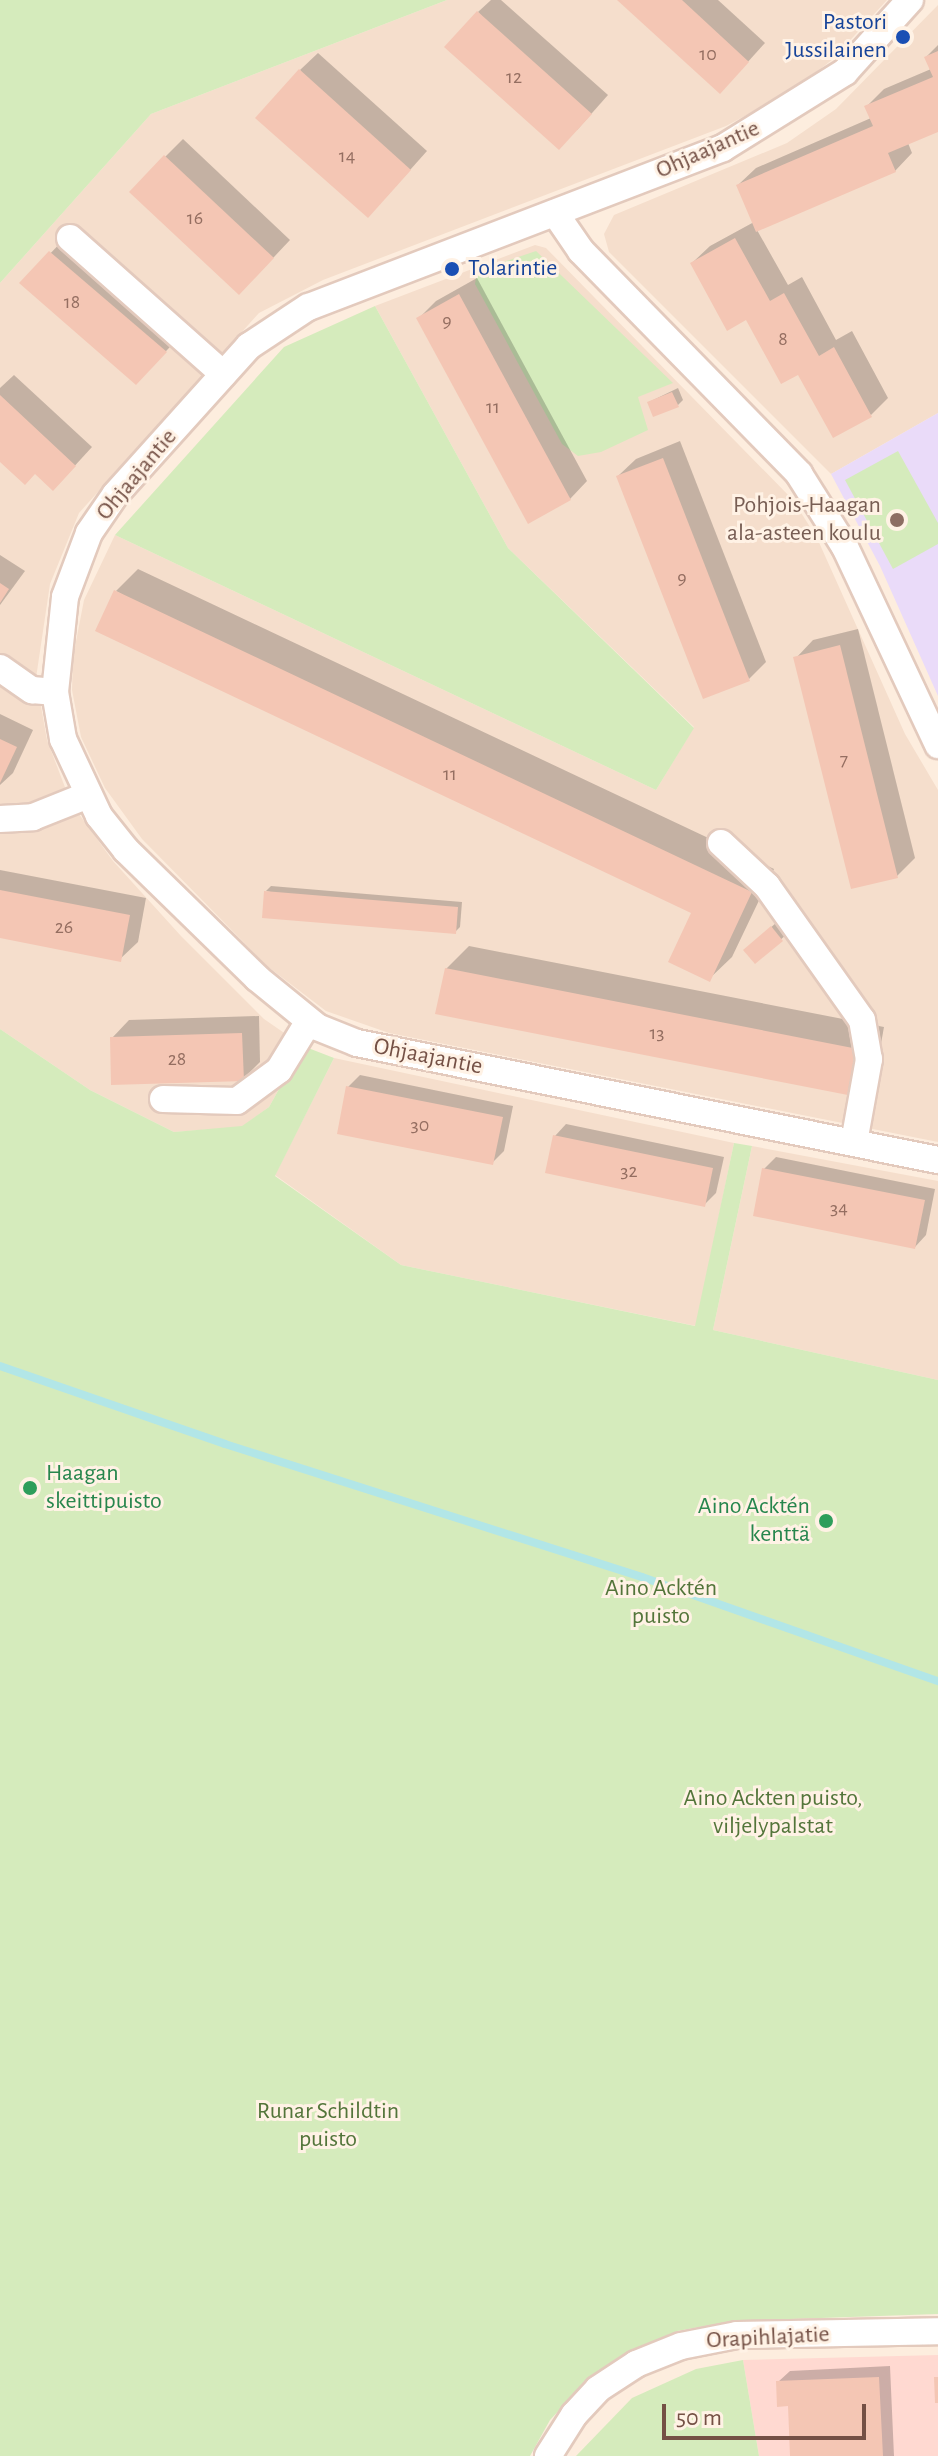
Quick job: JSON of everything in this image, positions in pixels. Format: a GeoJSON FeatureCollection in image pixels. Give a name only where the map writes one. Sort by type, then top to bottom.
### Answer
{"type":"FeatureCollection","features":[{"type":"Feature","properties":{"kind":"street","name":"Ohjaajantie"},"geometry":{"type":"LineString","coordinates":[[910,0],[845,72],[795,108],[723,148],[308,307],[249,346],[115,495],[89,533],[65,597],[55,692],[63,739],[88,795],[126,850],[281,1001],[309,1021],[357,1043],[938,1160]]}},
{"type":"Feature","properties":{"kind":"street"},"geometry":{"type":"LineString","coordinates":[[555,213],[581,251],[799,474],[845,547],[938,745]]}},
{"type":"Feature","properties":{"kind":"street"},"geometry":{"type":"LineString","coordinates":[[70,238],[223,374]]}},
{"type":"Feature","properties":{"kind":"street"},"geometry":{"type":"LineString","coordinates":[[0,668],[32,690],[55,692]]}},
{"type":"Feature","properties":{"kind":"street"},"geometry":{"type":"LineString","coordinates":[[0,819],[33,817],[88,795]]}},
{"type":"Feature","properties":{"kind":"street"},"geometry":{"type":"LineString","coordinates":[[721,843],[767,886],[862,1020],[869,1059],[854,1142]]}},
{"type":"Feature","properties":{"kind":"street"},"geometry":{"type":"LineString","coordinates":[[163,1099],[237,1101],[264,1086],[279,1070],[309,1021]]}},
{"type":"Feature","properties":{"kind":"street","name":"Orapihlajatie"},"geometry":{"type":"LineString","coordinates":[[548,2456],[574,2415],[598,2389],[636,2364],[681,2346],[737,2335],[938,2331]]}},
{"type":"Feature","properties":{"kind":"shaded area"},"geometry":{"type":"Polygon","coordinates":[[[447,0],[887,0],[833,59],[792,91],[726,126],[323,280],[259,313],[79,513],[50,584],[36,678],[47,740],[71,803],[113,861],[181,936],[264,1019],[303,1046],[269,1107],[242,1127],[174,1132],[90,1090],[0,1029],[0,283],[151,114],[447,0]]]}},
{"type":"Feature","properties":{"kind":"shaded area"},"geometry":{"type":"Polygon","coordinates":[[[938,5],[938,413],[831,474],[609,252],[604,234],[614,215],[787,143],[836,109],[938,5]]]}},
{"type":"Feature","properties":{"kind":"shaded area"},"geometry":{"type":"Polygon","coordinates":[[[535,245],[546,248],[793,500],[817,538],[905,734],[938,790],[938,1142],[389,1033],[326,1011],[267,966],[142,839],[105,788],[81,737],[72,690],[73,657],[84,600],[115,535],[656,790],[694,727],[508,548],[375,306],[535,245]]]}},
{"type":"Feature","properties":{"kind":"shaded area","name":"Pohjois-Haagan ala-asteen koulu"},"geometry":{"type":"Polygon","coordinates":[[[938,413],[938,696],[880,566],[831,474],[938,413]]]}},
{"type":"Feature","properties":{"kind":"shaded area"},"geometry":{"type":"Polygon","coordinates":[[[334,1058],[734,1143],[696,1326],[401,1265],[275,1175],[334,1058]]]}},
{"type":"Feature","properties":{"kind":"shaded area"},"geometry":{"type":"Polygon","coordinates":[[[752,1146],[938,1181],[938,1380],[713,1330],[752,1146]]]}},
{"type":"Feature","properties":{"kind":"shaded area"},"geometry":{"type":"Polygon","coordinates":[[[938,2355],[938,2456],[759,2456],[743,2360],[938,2355]]]}},
{"type":"Feature","properties":{"kind":"green space"},"geometry":{"type":"Polygon","coordinates":[[[0,0],[447,0],[151,114],[0,283],[0,0]]]}},
{"type":"Feature","properties":{"kind":"green space"},"geometry":{"type":"Polygon","coordinates":[[[536,251],[673,383],[638,397],[648,430],[601,452],[578,456],[562,444],[475,284],[477,271],[536,251]]]}},
{"type":"Feature","properties":{"kind":"green space"},"geometry":{"type":"Polygon","coordinates":[[[375,306],[508,548],[694,728],[656,790],[115,535],[284,347],[375,306]]]}},
{"type":"Feature","properties":{"kind":"green space"},"geometry":{"type":"Polygon","coordinates":[[[898,451],[938,523],[938,544],[893,569],[845,480],[898,451]]]}},
{"type":"Feature","properties":{"kind":"green space"},"geometry":{"type":"Polygon","coordinates":[[[0,1029],[90,1090],[174,1132],[242,1126],[269,1107],[303,1046],[334,1058],[275,1176],[401,1265],[695,1326],[734,1143],[752,1146],[713,1330],[938,1380],[938,2314],[733,2321],[677,2331],[590,2377],[550,2420],[530,2456],[0,2456],[0,1029]]]}},
{"type":"Feature","properties":{"kind":"green space"},"geometry":{"type":"Polygon","coordinates":[[[743,2360],[759,2456],[576,2456],[632,2398],[696,2369],[743,2360]]]}},
{"type":"Feature","properties":{"kind":"building"},"geometry":{"type":"Polygon","coordinates":[[[617,0],[682,0],[749,62],[720,94],[617,0]]]}},
{"type":"Feature","properties":{"kind":"building"},"geometry":{"type":"Polygon","coordinates":[[[477,11],[592,114],[559,150],[444,47],[477,11]]]}},
{"type":"Feature","properties":{"kind":"building"},"geometry":{"type":"Polygon","coordinates":[[[938,51],[938,132],[888,153],[896,172],[756,232],[736,185],[873,126],[864,106],[933,77],[924,57],[938,51]]]}},
{"type":"Feature","properties":{"kind":"building"},"geometry":{"type":"Polygon","coordinates":[[[299,69],[411,170],[368,218],[255,118],[299,69]]]}},
{"type":"Feature","properties":{"kind":"building"},"geometry":{"type":"Polygon","coordinates":[[[164,155],[274,258],[239,295],[129,192],[164,155]]]}},
{"type":"Feature","properties":{"kind":"building"},"geometry":{"type":"Polygon","coordinates":[[[735,238],[770,301],[784,293],[819,356],[834,347],[872,417],[833,438],[798,375],[781,384],[746,320],[727,331],[690,263],[735,238]]]}},
{"type":"Feature","properties":{"kind":"building"},"geometry":{"type":"Polygon","coordinates":[[[49,251],[167,352],[136,385],[19,283],[49,251]]]}},
{"type":"Feature","properties":{"kind":"building"},"geometry":{"type":"Polygon","coordinates":[[[459,294],[571,500],[528,524],[416,318],[459,294]]]}},
{"type":"Feature","properties":{"kind":"building"},"geometry":{"type":"Polygon","coordinates":[[[672,392],[679,407],[653,417],[647,402],[672,392]]]}},
{"type":"Feature","properties":{"kind":"building"},"geometry":{"type":"Polygon","coordinates":[[[0,395],[76,466],[53,491],[35,474],[25,485],[0,462],[0,395]]]}},
{"type":"Feature","properties":{"kind":"building"},"geometry":{"type":"Polygon","coordinates":[[[663,458],[750,681],[703,699],[616,476],[663,458]]]}},
{"type":"Feature","properties":{"kind":"building"},"geometry":{"type":"Polygon","coordinates":[[[0,583],[9,589],[0,603],[0,583]]]}},
{"type":"Feature","properties":{"kind":"building"},"geometry":{"type":"Polygon","coordinates":[[[114,590],[752,892],[710,982],[668,962],[691,913],[95,631],[114,590]]]}},
{"type":"Feature","properties":{"kind":"building"},"geometry":{"type":"Polygon","coordinates":[[[840,645],[898,878],[851,889],[793,657],[840,645]]]}},
{"type":"Feature","properties":{"kind":"building"},"geometry":{"type":"Polygon","coordinates":[[[0,739],[17,747],[0,783],[0,739]]]}},
{"type":"Feature","properties":{"kind":"building"},"geometry":{"type":"Polygon","coordinates":[[[0,890],[130,915],[121,962],[0,938],[0,890]]]}},
{"type":"Feature","properties":{"kind":"building"},"geometry":{"type":"Polygon","coordinates":[[[264,891],[458,907],[456,934],[262,918],[264,891]]]}},
{"type":"Feature","properties":{"kind":"building"},"geometry":{"type":"Polygon","coordinates":[[[771,926],[783,941],[755,964],[743,950],[771,926]]]}},
{"type":"Feature","properties":{"kind":"building"},"geometry":{"type":"Polygon","coordinates":[[[445,968],[863,1050],[853,1096],[435,1014],[445,968]]]}},
{"type":"Feature","properties":{"kind":"building"},"geometry":{"type":"Polygon","coordinates":[[[242,1033],[244,1081],[111,1085],[110,1037],[242,1033]]]}},
{"type":"Feature","properties":{"kind":"building"},"geometry":{"type":"Polygon","coordinates":[[[346,1086],[503,1117],[493,1165],[337,1134],[346,1086]]]}},
{"type":"Feature","properties":{"kind":"building"},"geometry":{"type":"Polygon","coordinates":[[[553,1135],[713,1168],[705,1207],[545,1173],[553,1135]]]}},
{"type":"Feature","properties":{"kind":"building"},"geometry":{"type":"Polygon","coordinates":[[[762,1168],[925,1200],[915,1249],[753,1216],[762,1168]]]}},
{"type":"Feature","properties":{"kind":"building"},"geometry":{"type":"Polygon","coordinates":[[[879,2377],[883,2456],[790,2456],[788,2406],[777,2407],[776,2381],[879,2377]]]}},
{"type":"Feature","properties":{"kind":"building"},"geometry":{"type":"Polygon","coordinates":[[[934,2377],[938,2377],[938,2403],[935,2403],[934,2377]]]}},
{"type":"Feature","properties":{"kind":"waterway"},"geometry":{"type":"LineString","coordinates":[[0,1366],[225,1444],[642,1577],[938,1681]]}},
{"type":"Feature","properties":{"kind":"place","name":"Pastori Jussilainen"},"geometry":{"type":"Point","coordinates":[903,37]}},
{"type":"Feature","properties":{"kind":"place","name":"Tolarintie"},"geometry":{"type":"Point","coordinates":[452,269]}},
{"type":"Feature","properties":{"kind":"place","name":"Pohjois-Haagan ala-asteen koulu"},"geometry":{"type":"Point","coordinates":[897,520]}},
{"type":"Feature","properties":{"kind":"place","name":"Haagan skeittipuisto"},"geometry":{"type":"Point","coordinates":[30,1488]}},
{"type":"Feature","properties":{"kind":"place","name":"Aino Acktén kenttä"},"geometry":{"type":"Point","coordinates":[826,1521]}},
{"type":"Feature","properties":{"kind":"park label","name":"Aino Acktén puisto"},"geometry":{"type":"Point","coordinates":[661,1603]}},
{"type":"Feature","properties":{"kind":"park label","name":"Aino Ackten puisto, viljelypalstat"},"geometry":{"type":"Point","coordinates":[773,1813]}},
{"type":"Feature","properties":{"kind":"park label","name":"Runar Schildtin puisto"},"geometry":{"type":"Point","coordinates":[328,2126]}}]}
